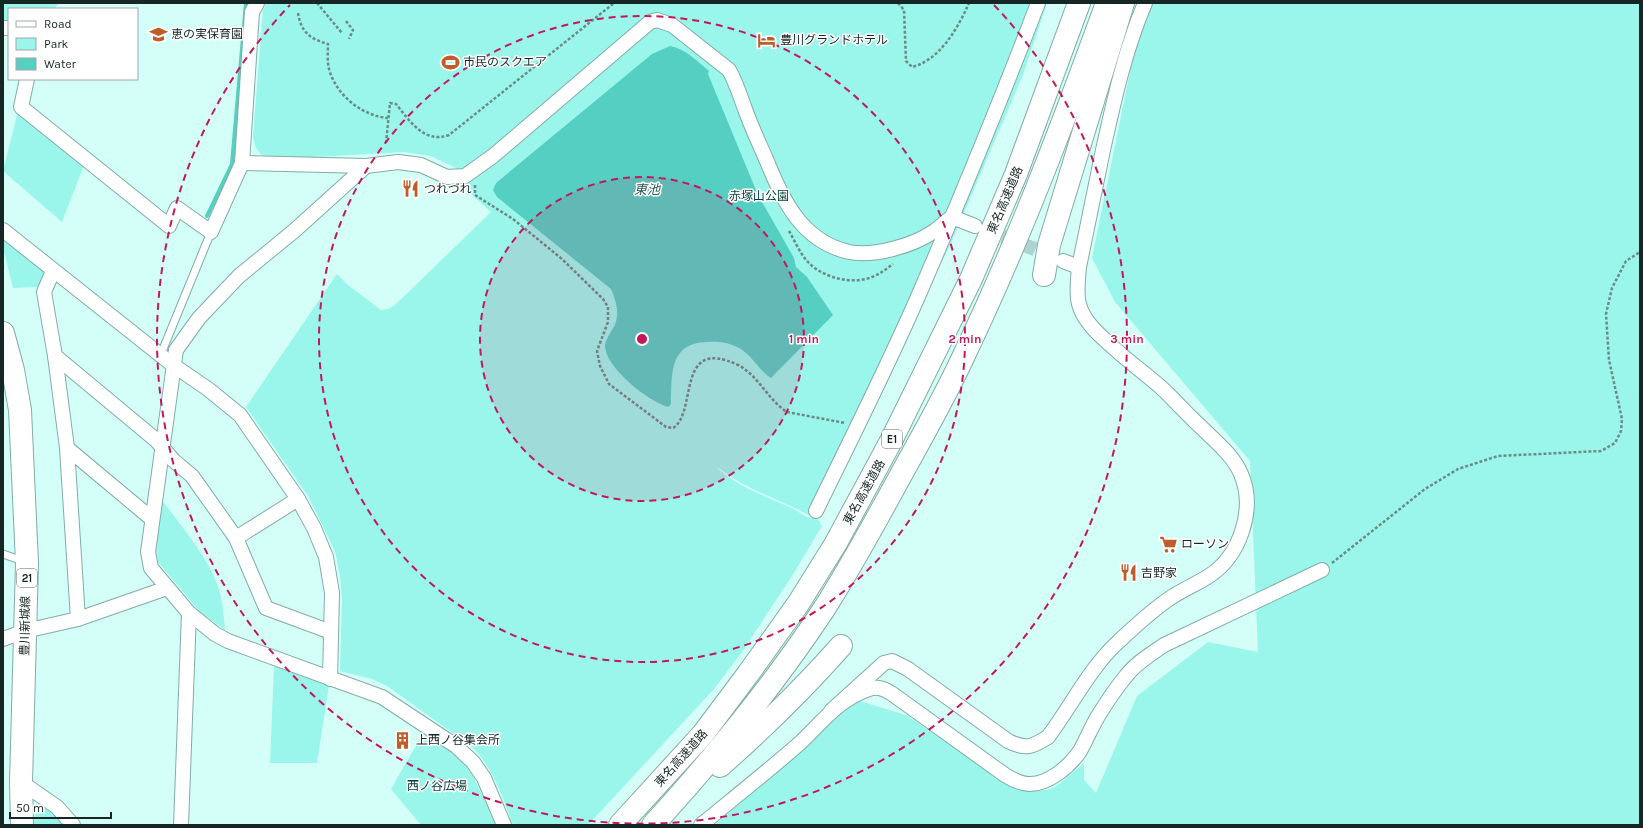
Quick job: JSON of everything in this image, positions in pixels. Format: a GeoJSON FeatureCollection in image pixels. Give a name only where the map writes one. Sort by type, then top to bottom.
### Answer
{"type":"FeatureCollection","features":[{"type":"Feature","properties":{"kind":"main road","name":"東名高速道路"},"geometry":{"type":"LineString","coordinates":[[620,825],[703,734],[798,604],[836,543],[891,442],[971,279],[1016,174],[1079,3]]}},
{"type":"Feature","properties":{"kind":"main road","name":"東名高速道路"},"geometry":{"type":"LineString","coordinates":[[654,825],[709,763],[785,665],[824,608],[870,532],[966,352],[1004,267],[1059,136],[1107,3]]}},
{"type":"Feature","properties":{"kind":"main road"},"geometry":{"type":"LineString","coordinates":[[1044,275],[1050,245],[1123,3]]}},
{"type":"Feature","properties":{"kind":"main road","name":"豊川新城線"},"geometry":{"type":"LineString","coordinates":[[3,333],[13,370],[20,410],[27,563],[21,782],[22,825]]}},
{"type":"Feature","properties":{"kind":"main road"},"geometry":{"type":"LineString","coordinates":[[654,825],[769,722],[841,646]]}},
{"type":"Feature","properties":{"kind":"street"},"geometry":{"type":"LineString","coordinates":[[27,80],[21,107],[169,226],[177,208],[211,232],[242,163],[252,12],[257,3]]}},
{"type":"Feature","properties":{"kind":"street"},"geometry":{"type":"LineString","coordinates":[[816,511],[887,365],[952,217],[1038,3]]}},
{"type":"Feature","properties":{"kind":"street"},"geometry":{"type":"LineString","coordinates":[[701,825],[800,742],[884,663],[892,661],[908,669],[1008,741],[1017,746],[1026,748],[1038,744],[1048,737],[1101,660],[1118,642],[1166,601],[1208,577],[1217,570],[1233,552],[1240,536],[1246,511],[1246,490],[1235,463],[1226,451],[1165,392],[1116,350],[1088,322],[1079,304],[1079,267],[1122,67],[1136,24],[1145,3]]}},
{"type":"Feature","properties":{"kind":"street"},"geometry":{"type":"LineString","coordinates":[[242,163],[366,166],[398,162],[421,165],[447,177],[465,176],[493,156],[650,22],[657,20],[672,25],[729,70],[734,78],[744,108],[782,197],[804,226],[826,244],[840,250],[869,254],[913,242],[932,233],[952,217]]}},
{"type":"Feature","properties":{"kind":"street"},"geometry":{"type":"LineString","coordinates":[[366,166],[294,231],[239,276],[199,318],[176,350],[148,552],[151,568],[188,613],[215,634],[228,641],[382,697],[456,746],[473,762],[484,778],[504,825]]}},
{"type":"Feature","properties":{"kind":"street"},"geometry":{"type":"LineString","coordinates":[[952,217],[975,226]]}},
{"type":"Feature","properties":{"kind":"street"},"geometry":{"type":"LineString","coordinates":[[3,230],[173,365],[208,389],[240,415],[298,499],[314,528],[326,557],[332,593],[330,678]]}},
{"type":"Feature","properties":{"kind":"street"},"geometry":{"type":"LineString","coordinates":[[1063,260],[1079,267]]}},
{"type":"Feature","properties":{"kind":"street"},"geometry":{"type":"LineString","coordinates":[[53,271],[44,292],[55,356],[67,448],[78,619]]}},
{"type":"Feature","properties":{"kind":"street"},"geometry":{"type":"LineString","coordinates":[[55,356],[156,440],[163,449],[192,476],[236,538],[266,608],[331,632]]}},
{"type":"Feature","properties":{"kind":"street"},"geometry":{"type":"LineString","coordinates":[[67,448],[152,519]]}},
{"type":"Feature","properties":{"kind":"street"},"geometry":{"type":"LineString","coordinates":[[236,538],[298,499]]}},
{"type":"Feature","properties":{"kind":"street"},"geometry":{"type":"LineString","coordinates":[[831,712],[870,688],[882,687],[1017,782],[1030,784],[1046,781],[1072,760],[1080,750],[1100,713],[1127,674],[1164,644],[1322,570]]}},
{"type":"Feature","properties":{"kind":"street"},"geometry":{"type":"LineString","coordinates":[[3,639],[25,631],[78,619],[167,588]]}},
{"type":"Feature","properties":{"kind":"street"},"geometry":{"type":"LineString","coordinates":[[181,825],[188,613]]}},
{"type":"Feature","properties":{"kind":"street"},"geometry":{"type":"LineString","coordinates":[[21,782],[57,807],[72,825]]}},
{"type":"Feature","properties":{"kind":"lane"},"geometry":{"type":"LineString","coordinates":[[161,354],[211,232]]}},
{"type":"Feature","properties":{"kind":"lane"},"geometry":{"type":"LineString","coordinates":[[3,554],[27,563]]}},
{"type":"Feature","properties":{"kind":"path"},"geometry":{"type":"LineString","coordinates":[[317,3],[342,33]]}},
{"type":"Feature","properties":{"kind":"path"},"geometry":{"type":"LineString","coordinates":[[386,143],[390,103],[396,104],[422,133],[436,137],[450,135],[614,3]]}},
{"type":"Feature","properties":{"kind":"path"},"geometry":{"type":"LineString","coordinates":[[898,3],[904,10],[906,61],[912,67],[919,65],[942,49],[963,17],[970,3]]}},
{"type":"Feature","properties":{"kind":"path"},"geometry":{"type":"LineString","coordinates":[[298,13],[299,22],[305,33],[314,40],[328,44],[329,69],[341,91],[349,100],[364,111],[376,116],[388,118]]}},
{"type":"Feature","properties":{"kind":"path"},"geometry":{"type":"LineString","coordinates":[[346,21],[353,30],[349,39]]}},
{"type":"Feature","properties":{"kind":"path"},"geometry":{"type":"LineString","coordinates":[[475,182],[475,196],[513,219],[562,260],[604,299],[608,307],[608,322],[598,351],[600,366],[609,384],[666,427],[673,428],[680,422],[696,368],[701,363],[715,359],[739,366],[747,372],[779,407],[787,412],[857,426]]}},
{"type":"Feature","properties":{"kind":"path"},"geometry":{"type":"LineString","coordinates":[[787,228],[808,262],[816,268],[840,279],[852,281],[873,277],[895,262]]}},
{"type":"Feature","properties":{"kind":"path"},"geometry":{"type":"LineString","coordinates":[[1322,570],[1425,489],[1458,469],[1498,456],[1601,451],[1615,443],[1621,431],[1622,419],[1609,360],[1606,314],[1612,288],[1626,261],[1640,252]]}},
{"type":"Feature","properties":{"kind":"green space"},"geometry":{"type":"Polygon","coordinates":[[[3,3],[59,3],[55,8],[8,8],[8,22],[3,22],[3,3]]]}},
{"type":"Feature","properties":{"kind":"green space","name":"赤塚山公園"},"geometry":{"type":"Polygon","coordinates":[[[266,3],[1047,3],[1023,75],[952,241],[814,518],[817,518],[822,526],[792,576],[742,652],[714,689],[588,825],[513,825],[491,773],[486,764],[471,746],[387,686],[372,679],[340,671],[342,600],[340,576],[335,551],[308,496],[246,407],[337,274],[348,285],[381,310],[388,309],[395,305],[491,212],[461,185],[456,168],[431,156],[404,152],[278,159],[263,156],[257,150],[253,136],[263,10],[266,3]],[[715,466],[742,485],[792,508],[806,517],[813,518],[796,508],[741,483],[715,466]]]}},
{"type":"Feature","properties":{"kind":"green space"},"geometry":{"type":"Polygon","coordinates":[[[1153,3],[1640,3],[1640,825],[715,825],[856,700],[906,715],[1000,778],[1025,789],[1039,791],[1053,788],[1084,763],[1084,780],[1096,793],[1137,696],[1208,642],[1258,652],[1250,461],[1115,302],[1092,258],[1134,52],[1153,3]]]}},
{"type":"Feature","properties":{"kind":"green space"},"geometry":{"type":"Polygon","coordinates":[[[18,111],[84,165],[62,222],[3,171],[18,111]]]}},
{"type":"Feature","properties":{"kind":"green space"},"geometry":{"type":"Polygon","coordinates":[[[3,236],[42,267],[44,275],[39,287],[13,288],[3,248],[3,236]]]}},
{"type":"Feature","properties":{"kind":"green space"},"geometry":{"type":"Polygon","coordinates":[[[162,500],[196,546],[211,571],[221,597],[225,630],[200,612],[158,562],[156,547],[162,500]]]}},
{"type":"Feature","properties":{"kind":"green space"},"geometry":{"type":"Polygon","coordinates":[[[274,666],[329,685],[317,763],[270,763],[274,666]]]}},
{"type":"Feature","properties":{"kind":"green space","name":"西ノ谷広場"},"geometry":{"type":"Polygon","coordinates":[[[422,735],[446,748],[467,764],[497,825],[421,825],[391,789],[422,735]]]}},
{"type":"Feature","properties":{"kind":"green space"},"geometry":{"type":"Polygon","coordinates":[[[41,803],[53,811],[65,825],[34,825],[35,807],[41,803]]]}},
{"type":"Feature","properties":{"kind":"water","name":"東池"},"geometry":{"type":"Polygon","coordinates":[[[670,46],[686,53],[709,71],[708,74],[758,195],[794,258],[796,267],[807,277],[833,315],[771,378],[762,371],[747,354],[730,344],[707,342],[695,344],[685,348],[679,354],[675,362],[671,404],[668,407],[650,398],[630,383],[613,365],[607,356],[605,347],[608,336],[615,325],[617,315],[615,299],[611,289],[497,197],[493,190],[496,183],[652,54],[670,46]]]}},
{"type":"Feature","properties":{"kind":"waterway"},"geometry":{"type":"LineString","coordinates":[[207,216],[232,164],[246,3]]}},
{"type":"Feature","properties":{"kind":"tunnel"},"geometry":{"type":"LineString","coordinates":[[983,229],[1055,257]]}},
{"type":"Feature","properties":{"kind":"place","name":"恵の実保育園"},"geometry":{"type":"Point","coordinates":[158,34]}},
{"type":"Feature","properties":{"kind":"place","name":"豊川グランドホテル"},"geometry":{"type":"Point","coordinates":[767,40]}},
{"type":"Feature","properties":{"kind":"place","name":"市民のスクエア"},"geometry":{"type":"Point","coordinates":[450,62]}},
{"type":"Feature","properties":{"kind":"place","name":"つれづれ"},"geometry":{"type":"Point","coordinates":[411,189]}},
{"type":"Feature","properties":{"kind":"place","name":"ローソン"},"geometry":{"type":"Point","coordinates":[1168,544]}},
{"type":"Feature","properties":{"kind":"place","name":"吉野家"},"geometry":{"type":"Point","coordinates":[1128,573]}},
{"type":"Feature","properties":{"kind":"place","name":"上西ノ谷集会所"},"geometry":{"type":"Point","coordinates":[403,740]}}]}
